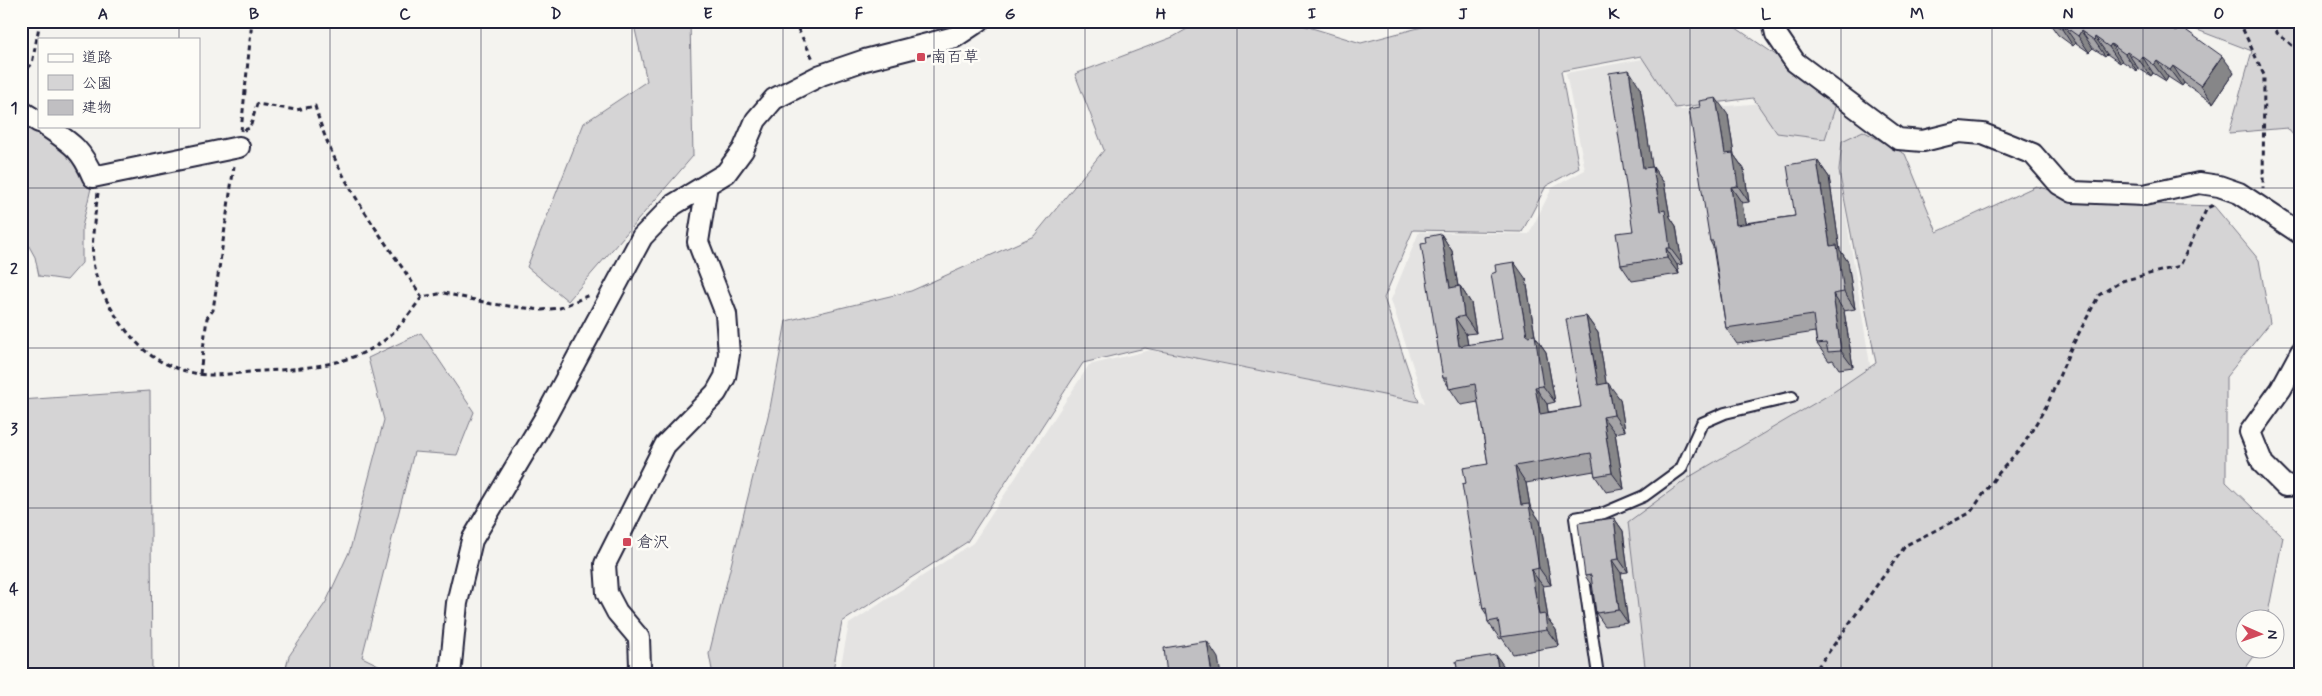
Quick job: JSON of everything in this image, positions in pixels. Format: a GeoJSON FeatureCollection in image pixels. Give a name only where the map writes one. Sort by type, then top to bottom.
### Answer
{"type":"FeatureCollection","features":[{"type":"Feature","properties":{"kind":"street"},"geometry":{"type":"LineString","coordinates":[[450,675],[457,603],[472,540],[546,416],[642,237],[673,205],[726,173],[743,150],[756,120],[774,100],[821,75],[865,60],[955,37],[978,21]]}},
{"type":"Feature","properties":{"kind":"street"},"geometry":{"type":"LineString","coordinates":[[1773,21],[1776,34],[1795,62],[1898,139],[1923,141],[1959,132],[1983,134],[2033,154],[2060,184],[2073,192],[2144,194],[2199,183],[2239,193],[2301,234]]}},
{"type":"Feature","properties":{"kind":"street"},"geometry":{"type":"LineString","coordinates":[[21,111],[38,121]]}},
{"type":"Feature","properties":{"kind":"street"},"geometry":{"type":"LineString","coordinates":[[49,128],[75,146],[85,157],[93,177],[240,139]]}},
{"type":"Feature","properties":{"kind":"street"},"geometry":{"type":"LineString","coordinates":[[637,675],[640,666],[640,638],[617,612],[607,593],[605,564],[665,445],[716,393],[725,377],[729,354],[726,314],[698,242],[707,185]]}},
{"type":"Feature","properties":{"kind":"street"},"geometry":{"type":"LineString","coordinates":[[2301,352],[2282,389],[2250,432],[2263,464],[2285,486],[2301,485]]}},
{"type":"Feature","properties":{"kind":"lane"},"geometry":{"type":"LineString","coordinates":[[1598,675],[1575,518],[1604,513],[1644,496],[1681,469],[1702,424],[1725,413],[1792,398]]}},
{"type":"Feature","properties":{"kind":"path"},"geometry":{"type":"LineString","coordinates":[[21,74],[32,64],[40,21]]}},
{"type":"Feature","properties":{"kind":"path"},"geometry":{"type":"LineString","coordinates":[[200,374],[207,318],[213,310],[240,139],[252,21]]}},
{"type":"Feature","properties":{"kind":"path"},"geometry":{"type":"LineString","coordinates":[[794,21],[821,75]]}},
{"type":"Feature","properties":{"kind":"path"},"geometry":{"type":"LineString","coordinates":[[2238,21],[2264,75],[2264,209]]}},
{"type":"Feature","properties":{"kind":"path"},"geometry":{"type":"LineString","coordinates":[[2275,21],[2277,33],[2299,51]]}},
{"type":"Feature","properties":{"kind":"path"},"geometry":{"type":"LineString","coordinates":[[240,139],[250,128],[257,104],[296,110],[315,106],[320,126],[340,172],[422,297]]}},
{"type":"Feature","properties":{"kind":"path"},"geometry":{"type":"LineString","coordinates":[[101,175],[95,219],[93,262],[100,286],[114,313],[135,340],[155,358],[200,374],[299,369],[348,358],[376,346],[401,324],[422,297],[444,293],[492,304],[542,310],[560,308],[594,292]]}},
{"type":"Feature","properties":{"kind":"path"},"geometry":{"type":"LineString","coordinates":[[1812,675],[1906,545],[1970,513],[1997,475],[2024,444],[2048,403],[2070,348],[2099,295],[2122,281],[2180,266],[2207,208],[2239,193]]}},
{"type":"Feature","properties":{"kind":"shaded area"},"geometry":{"type":"Polygon","coordinates":[[[1648,58],[1681,110],[1833,97],[1862,116],[1878,137],[1874,176],[1841,185],[1873,383],[1641,628],[1646,675],[839,675],[849,624],[973,543],[1089,365],[1151,350],[1425,403],[1391,300],[1419,232],[1529,234],[1552,188],[1585,170],[1566,73],[1648,58]]]}},
{"type":"Feature","properties":{"kind":"green space"},"geometry":{"type":"Polygon","coordinates":[[[633,21],[690,21],[693,156],[568,301],[527,267],[584,123],[647,81],[633,21]]]}},
{"type":"Feature","properties":{"kind":"green space"},"geometry":{"type":"Polygon","coordinates":[[[1201,21],[1289,21],[1361,43],[1445,21],[1726,21],[1811,79],[1835,108],[1825,139],[1777,133],[1753,98],[1675,108],[1641,56],[1561,71],[1579,168],[1546,186],[1522,232],[1413,230],[1384,298],[1419,402],[1145,348],[1083,363],[967,542],[842,622],[832,675],[713,675],[709,654],[770,408],[786,321],[911,291],[1034,236],[1104,150],[1075,74],[1173,37],[1201,21]]]}},
{"type":"Feature","properties":{"kind":"green space"},"geometry":{"type":"Polygon","coordinates":[[[2174,21],[2301,21],[2301,144],[2287,128],[2229,133],[2252,51],[2174,21]]]}},
{"type":"Feature","properties":{"kind":"green space"},"geometry":{"type":"Polygon","coordinates":[[[21,119],[87,161],[91,188],[82,227],[82,263],[67,280],[39,276],[35,257],[25,239],[21,240],[21,119]]]}},
{"type":"Feature","properties":{"kind":"green space"},"geometry":{"type":"Polygon","coordinates":[[[1863,131],[1905,154],[1937,232],[2036,186],[2088,202],[2214,206],[2259,260],[2270,323],[2226,377],[2226,482],[2283,537],[2269,608],[2234,608],[2234,658],[2253,658],[2241,675],[1646,675],[1628,522],[1691,476],[1832,393],[1876,363],[1839,171],[1842,141],[1863,131]]]}},
{"type":"Feature","properties":{"kind":"green space"},"geometry":{"type":"Polygon","coordinates":[[[421,333],[474,412],[457,455],[414,452],[362,657],[399,675],[284,675],[289,656],[326,602],[350,550],[384,420],[368,358],[421,333]]]}},
{"type":"Feature","properties":{"kind":"green space"},"geometry":{"type":"Polygon","coordinates":[[[150,391],[152,675],[21,675],[21,400],[150,391]]]}},
{"type":"Feature","properties":{"kind":"building"},"geometry":{"type":"Polygon","coordinates":[[[2050,21],[2142,21],[2146,24],[2148,21],[2154,21],[2159,25],[2162,21],[2176,31],[2180,26],[2222,56],[2201,86],[2173,66],[2170,70],[2157,61],[2154,65],[2142,56],[2139,60],[2127,52],[2125,54],[2111,44],[2109,47],[2095,37],[2094,40],[2081,31],[2078,36],[2064,26],[2062,29],[2050,21]]]}},
{"type":"Feature","properties":{"kind":"building"},"geometry":{"type":"Polygon","coordinates":[[[1629,70],[1643,168],[1653,167],[1660,211],[1665,210],[1670,248],[1666,248],[1667,258],[1621,265],[1616,233],[1633,231],[1609,73],[1629,70]]]}},
{"type":"Feature","properties":{"kind":"building"},"geometry":{"type":"Polygon","coordinates":[[[1716,98],[1725,154],[1733,153],[1738,186],[1731,187],[1736,225],[1795,216],[1787,165],[1817,160],[1830,246],[1837,245],[1844,292],[1833,294],[1841,351],[1828,352],[1826,343],[1817,344],[1813,315],[1726,328],[1713,241],[1710,241],[1689,109],[1700,107],[1699,101],[1716,98]]]}},
{"type":"Feature","properties":{"kind":"building"},"geometry":{"type":"Polygon","coordinates":[[[1441,234],[1450,288],[1460,286],[1464,316],[1455,318],[1459,346],[1502,339],[1491,274],[1496,272],[1495,265],[1514,262],[1527,336],[1535,335],[1543,386],[1535,387],[1540,414],[1581,407],[1566,319],[1586,316],[1598,385],[1608,383],[1614,415],[1603,417],[1612,473],[1595,476],[1591,453],[1515,466],[1521,505],[1529,504],[1539,568],[1531,570],[1539,615],[1545,614],[1547,630],[1501,637],[1498,620],[1488,622],[1486,608],[1483,609],[1462,484],[1466,483],[1463,468],[1488,464],[1475,384],[1449,389],[1447,378],[1443,378],[1421,244],[1427,243],[1426,237],[1441,234]]]}},
{"type":"Feature","properties":{"kind":"building"},"geometry":{"type":"Polygon","coordinates":[[[1614,518],[1619,559],[1612,560],[1619,610],[1596,613],[1591,575],[1585,576],[1578,523],[1614,518]]]}},
{"type":"Feature","properties":{"kind":"building"},"geometry":{"type":"Polygon","coordinates":[[[1207,641],[1212,675],[1167,675],[1164,648],[1207,641]]]}},
{"type":"Feature","properties":{"kind":"building"},"geometry":{"type":"Polygon","coordinates":[[[1496,655],[1499,675],[1458,675],[1456,661],[1496,655]]]}},
{"type":"Feature","properties":{"kind":"place","name":"南百草"},"geometry":{"type":"Point","coordinates":[921,57]}},
{"type":"Feature","properties":{"kind":"place","name":"倉沢"},"geometry":{"type":"Point","coordinates":[627,542]}}]}
